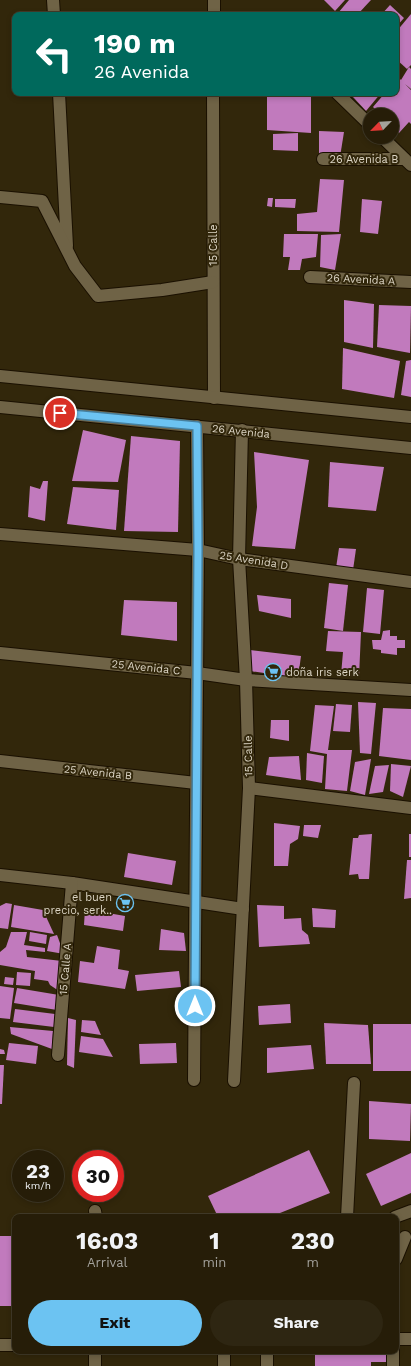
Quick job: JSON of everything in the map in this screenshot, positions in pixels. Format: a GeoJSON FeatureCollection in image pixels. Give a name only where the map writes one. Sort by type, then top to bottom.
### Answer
{"type":"FeatureCollection","features":[{"type":"Feature","properties":{"kind":"street"},"geometry":{"type":"LineString","coordinates":[[54,0],[54,12]]}},
{"type":"Feature","properties":{"kind":"street"},"geometry":{"type":"LineString","coordinates":[[214,0],[214,12]]}},
{"type":"Feature","properties":{"kind":"street"},"geometry":{"type":"LineString","coordinates":[[59,96],[68,251]]}},
{"type":"Feature","properties":{"kind":"street","name":"15 Calle"},"geometry":{"type":"LineString","coordinates":[[213,96],[214,398]]}},
{"type":"Feature","properties":{"kind":"street"},"geometry":{"type":"LineString","coordinates":[[340,96],[363,118]]}},
{"type":"Feature","properties":{"kind":"street"},"geometry":{"type":"LineString","coordinates":[[389,144],[408,162]]}},
{"type":"Feature","properties":{"kind":"street","name":"26 Avenida B"},"geometry":{"type":"LineString","coordinates":[[323,159],[408,162]]}},
{"type":"Feature","properties":{"kind":"street"},"geometry":{"type":"LineString","coordinates":[[0,197],[42,201],[75,266],[98,296],[162,290],[213,282]]}},
{"type":"Feature","properties":{"kind":"street","name":"26 Avenida A"},"geometry":{"type":"LineString","coordinates":[[310,277],[411,282]]}},
{"type":"Feature","properties":{"kind":"street"},"geometry":{"type":"LineString","coordinates":[[0,376],[411,417]]}},
{"type":"Feature","properties":{"kind":"street","name":"26 Avenida"},"geometry":{"type":"LineString","coordinates":[[0,407],[411,448]]}},
{"type":"Feature","properties":{"kind":"street"},"geometry":{"type":"LineString","coordinates":[[194,1080],[198,550],[197,426]]}},
{"type":"Feature","properties":{"kind":"street","name":"15 Calle"},"geometry":{"type":"LineString","coordinates":[[234,1081],[248,788],[246,680],[239,559],[242,430]]}},
{"type":"Feature","properties":{"kind":"street","name":"25 Avenida D"},"geometry":{"type":"LineString","coordinates":[[0,534],[198,550],[239,559],[411,582]]}},
{"type":"Feature","properties":{"kind":"street","name":"25 Avenida C"},"geometry":{"type":"LineString","coordinates":[[0,653],[197,672],[246,680],[411,690]]}},
{"type":"Feature","properties":{"kind":"street","name":"25 Avenida B"},"geometry":{"type":"LineString","coordinates":[[0,761],[196,783]]}},
{"type":"Feature","properties":{"kind":"street"},"geometry":{"type":"LineString","coordinates":[[248,788],[411,808]]}},
{"type":"Feature","properties":{"kind":"street"},"geometry":{"type":"LineString","coordinates":[[0,875],[72,883],[242,910]]}},
{"type":"Feature","properties":{"kind":"street","name":"15 Calle A"},"geometry":{"type":"LineString","coordinates":[[58,1055],[72,883]]}},
{"type":"Feature","properties":{"kind":"street"},"geometry":{"type":"LineString","coordinates":[[348,1214],[354,1083]]}},
{"type":"Feature","properties":{"kind":"street"},"geometry":{"type":"LineString","coordinates":[[399,1216],[411,1211]]}},
{"type":"Feature","properties":{"kind":"street"},"geometry":{"type":"LineString","coordinates":[[399,1251],[404,1237]]}},
{"type":"Feature","properties":{"kind":"street"},"geometry":{"type":"LineString","coordinates":[[399,1339],[411,1338]]}},
{"type":"Feature","properties":{"kind":"street"},"geometry":{"type":"LineString","coordinates":[[0,1345],[12,1345]]}},
{"type":"Feature","properties":{"kind":"street"},"geometry":{"type":"LineString","coordinates":[[95,1354],[95,1366]]}},
{"type":"Feature","properties":{"kind":"street"},"geometry":{"type":"LineString","coordinates":[[224,1354],[224,1366]]}},
{"type":"Feature","properties":{"kind":"street"},"geometry":{"type":"LineString","coordinates":[[267,1354],[267,1366]]}},
{"type":"Feature","properties":{"kind":"street"},"geometry":{"type":"LineString","coordinates":[[393,1354],[393,1366]]}},
{"type":"Feature","properties":{"kind":"building"},"geometry":{"type":"Polygon","coordinates":[[[324,0],[345,0],[335,11],[324,0]]]}},
{"type":"Feature","properties":{"kind":"building"},"geometry":{"type":"Polygon","coordinates":[[[349,0],[371,0],[360,12],[339,12],[349,0]]]}},
{"type":"Feature","properties":{"kind":"building"},"geometry":{"type":"Polygon","coordinates":[[[390,5],[398,12],[384,12],[390,5]]]}},
{"type":"Feature","properties":{"kind":"building"},"geometry":{"type":"Polygon","coordinates":[[[399,13],[404,18],[399,24],[399,13]]]}},
{"type":"Feature","properties":{"kind":"building"},"geometry":{"type":"Polygon","coordinates":[[[411,14],[411,65],[407,69],[399,62],[399,28],[411,14]]]}},
{"type":"Feature","properties":{"kind":"building"},"geometry":{"type":"Polygon","coordinates":[[[409,67],[411,69],[411,89],[405,84],[411,90],[411,124],[409,122],[399,133],[399,108],[373,107],[382,96],[399,96],[399,78],[401,80],[409,67]]]}},
{"type":"Feature","properties":{"kind":"building"},"geometry":{"type":"Polygon","coordinates":[[[267,96],[311,96],[311,133],[267,130],[267,96]]]}},
{"type":"Feature","properties":{"kind":"building"},"geometry":{"type":"Polygon","coordinates":[[[354,96],[378,96],[368,108],[363,108],[353,97],[354,96]]]}},
{"type":"Feature","properties":{"kind":"building"},"geometry":{"type":"Polygon","coordinates":[[[319,131],[344,132],[340,157],[319,158],[319,131]]]}},
{"type":"Feature","properties":{"kind":"building"},"geometry":{"type":"Polygon","coordinates":[[[298,133],[298,151],[273,150],[273,134],[298,133]]]}},
{"type":"Feature","properties":{"kind":"building"},"geometry":{"type":"Polygon","coordinates":[[[320,179],[344,180],[339,232],[297,231],[297,214],[317,212],[320,179]]]}},
{"type":"Feature","properties":{"kind":"building"},"geometry":{"type":"Polygon","coordinates":[[[268,198],[273,198],[272,207],[267,206],[268,198]]]}},
{"type":"Feature","properties":{"kind":"building"},"geometry":{"type":"Polygon","coordinates":[[[275,199],[296,199],[295,208],[275,207],[275,199]]]}},
{"type":"Feature","properties":{"kind":"building"},"geometry":{"type":"Polygon","coordinates":[[[362,199],[382,201],[378,234],[360,232],[362,199]]]}},
{"type":"Feature","properties":{"kind":"building"},"geometry":{"type":"Polygon","coordinates":[[[284,234],[318,234],[316,257],[302,259],[300,270],[288,270],[290,257],[283,257],[284,234]]]}},
{"type":"Feature","properties":{"kind":"building"},"geometry":{"type":"Polygon","coordinates":[[[341,234],[335,270],[320,267],[321,235],[341,234]]]}},
{"type":"Feature","properties":{"kind":"building"},"geometry":{"type":"Polygon","coordinates":[[[344,300],[374,304],[373,348],[344,342],[344,300]]]}},
{"type":"Feature","properties":{"kind":"building"},"geometry":{"type":"Polygon","coordinates":[[[379,305],[411,306],[410,353],[377,347],[379,305]]]}},
{"type":"Feature","properties":{"kind":"building"},"geometry":{"type":"Polygon","coordinates":[[[343,348],[400,361],[394,398],[342,389],[343,348]]]}},
{"type":"Feature","properties":{"kind":"building"},"geometry":{"type":"Polygon","coordinates":[[[411,360],[411,397],[401,395],[406,361],[411,360]]]}},
{"type":"Feature","properties":{"kind":"building"},"geometry":{"type":"Polygon","coordinates":[[[83,430],[126,440],[118,482],[72,481],[83,430]]]}},
{"type":"Feature","properties":{"kind":"building"},"geometry":{"type":"Polygon","coordinates":[[[131,436],[180,441],[178,532],[124,531],[131,436]]]}},
{"type":"Feature","properties":{"kind":"building"},"geometry":{"type":"Polygon","coordinates":[[[254,452],[309,460],[295,549],[252,546],[257,507],[254,452]]]}},
{"type":"Feature","properties":{"kind":"building"},"geometry":{"type":"Polygon","coordinates":[[[330,462],[384,467],[376,511],[328,507],[330,462]]]}},
{"type":"Feature","properties":{"kind":"building"},"geometry":{"type":"Polygon","coordinates":[[[43,481],[48,481],[45,521],[28,517],[30,486],[40,489],[43,481]]]}},
{"type":"Feature","properties":{"kind":"building"},"geometry":{"type":"Polygon","coordinates":[[[73,487],[119,490],[116,530],[67,524],[73,487]]]}},
{"type":"Feature","properties":{"kind":"building"},"geometry":{"type":"Polygon","coordinates":[[[339,548],[356,549],[353,570],[336,568],[339,548]]]}},
{"type":"Feature","properties":{"kind":"building"},"geometry":{"type":"Polygon","coordinates":[[[329,583],[348,585],[343,631],[324,628],[329,583]]]}},
{"type":"Feature","properties":{"kind":"building"},"geometry":{"type":"Polygon","coordinates":[[[367,588],[384,590],[380,634],[363,632],[367,588]]]}},
{"type":"Feature","properties":{"kind":"building"},"geometry":{"type":"Polygon","coordinates":[[[257,595],[291,599],[291,618],[259,611],[257,595]]]}},
{"type":"Feature","properties":{"kind":"building"},"geometry":{"type":"Polygon","coordinates":[[[124,600],[177,602],[177,641],[121,635],[124,600]]]}},
{"type":"Feature","properties":{"kind":"building"},"geometry":{"type":"Polygon","coordinates":[[[390,630],[390,636],[397,636],[397,640],[405,640],[405,648],[397,648],[397,655],[381,653],[381,650],[373,649],[372,640],[381,640],[383,631],[390,630]]]}},
{"type":"Feature","properties":{"kind":"building"},"geometry":{"type":"Polygon","coordinates":[[[328,631],[361,632],[359,677],[341,675],[343,652],[326,651],[328,631]]]}},
{"type":"Feature","properties":{"kind":"building"},"geometry":{"type":"Polygon","coordinates":[[[250,650],[301,656],[298,678],[250,671],[250,650]]]}},
{"type":"Feature","properties":{"kind":"building"},"geometry":{"type":"Polygon","coordinates":[[[358,702],[376,703],[371,754],[360,753],[358,702]]]}},
{"type":"Feature","properties":{"kind":"building"},"geometry":{"type":"Polygon","coordinates":[[[336,704],[352,705],[350,732],[333,731],[336,704]]]}},
{"type":"Feature","properties":{"kind":"building"},"geometry":{"type":"Polygon","coordinates":[[[315,705],[334,706],[328,750],[352,750],[347,791],[325,789],[327,754],[310,751],[315,705]]]}},
{"type":"Feature","properties":{"kind":"building"},"geometry":{"type":"Polygon","coordinates":[[[383,708],[411,709],[411,760],[379,756],[383,708]]]}},
{"type":"Feature","properties":{"kind":"building"},"geometry":{"type":"Polygon","coordinates":[[[271,720],[289,720],[289,741],[270,738],[271,720]]]}},
{"type":"Feature","properties":{"kind":"building"},"geometry":{"type":"Polygon","coordinates":[[[307,753],[324,756],[322,783],[306,780],[307,753]]]}},
{"type":"Feature","properties":{"kind":"building"},"geometry":{"type":"Polygon","coordinates":[[[299,756],[301,780],[266,775],[269,757],[299,756]]]}},
{"type":"Feature","properties":{"kind":"building"},"geometry":{"type":"Polygon","coordinates":[[[371,759],[365,795],[350,791],[355,762],[371,759]]]}},
{"type":"Feature","properties":{"kind":"building"},"geometry":{"type":"Polygon","coordinates":[[[391,764],[411,766],[403,797],[390,791],[391,764]]]}},
{"type":"Feature","properties":{"kind":"building"},"geometry":{"type":"Polygon","coordinates":[[[389,765],[383,792],[369,794],[375,766],[389,765]]]}},
{"type":"Feature","properties":{"kind":"building"},"geometry":{"type":"Polygon","coordinates":[[[274,823],[300,826],[298,839],[290,844],[288,866],[274,866],[274,823]]]}},
{"type":"Feature","properties":{"kind":"building"},"geometry":{"type":"Polygon","coordinates":[[[304,825],[321,825],[318,838],[303,836],[304,825]]]}},
{"type":"Feature","properties":{"kind":"building"},"geometry":{"type":"Polygon","coordinates":[[[372,834],[369,879],[359,879],[358,874],[349,875],[353,838],[358,838],[359,835],[372,834]]]}},
{"type":"Feature","properties":{"kind":"building"},"geometry":{"type":"Polygon","coordinates":[[[409,834],[411,834],[411,857],[409,857],[409,834]]]}},
{"type":"Feature","properties":{"kind":"building"},"geometry":{"type":"Polygon","coordinates":[[[128,853],[176,861],[172,885],[124,877],[128,853]]]}},
{"type":"Feature","properties":{"kind":"building"},"geometry":{"type":"Polygon","coordinates":[[[407,860],[411,860],[411,898],[404,899],[407,860]]]}},
{"type":"Feature","properties":{"kind":"building"},"geometry":{"type":"Polygon","coordinates":[[[6,903],[12,904],[8,929],[0,928],[0,906],[6,903]]]}},
{"type":"Feature","properties":{"kind":"building"},"geometry":{"type":"Polygon","coordinates":[[[14,905],[43,910],[54,934],[11,927],[14,905]]]}},
{"type":"Feature","properties":{"kind":"building"},"geometry":{"type":"Polygon","coordinates":[[[257,905],[284,906],[284,919],[301,918],[302,930],[308,935],[310,944],[259,947],[257,905]]]}},
{"type":"Feature","properties":{"kind":"building"},"geometry":{"type":"Polygon","coordinates":[[[312,908],[336,910],[335,928],[313,927],[312,908]]]}},
{"type":"Feature","properties":{"kind":"building"},"geometry":{"type":"Polygon","coordinates":[[[85,909],[125,916],[123,931],[84,925],[85,909]]]}},
{"type":"Feature","properties":{"kind":"building"},"geometry":{"type":"Polygon","coordinates":[[[161,929],[184,933],[186,951],[159,950],[161,929]]]}},
{"type":"Feature","properties":{"kind":"building"},"geometry":{"type":"Polygon","coordinates":[[[11,932],[27,932],[24,945],[45,948],[45,952],[26,950],[27,957],[62,961],[59,991],[50,985],[48,981],[34,979],[35,971],[0,965],[0,952],[6,947],[11,932]]]}},
{"type":"Feature","properties":{"kind":"building"},"geometry":{"type":"Polygon","coordinates":[[[30,932],[47,935],[46,944],[29,941],[30,932]]]}},
{"type":"Feature","properties":{"kind":"building"},"geometry":{"type":"Polygon","coordinates":[[[57,935],[64,954],[47,951],[50,937],[57,935]]]}},
{"type":"Feature","properties":{"kind":"building"},"geometry":{"type":"Polygon","coordinates":[[[97,946],[120,950],[118,969],[129,971],[125,989],[78,982],[80,961],[94,963],[97,946]]]}},
{"type":"Feature","properties":{"kind":"building"},"geometry":{"type":"Polygon","coordinates":[[[179,971],[181,987],[137,991],[135,975],[179,971]]]}},
{"type":"Feature","properties":{"kind":"building"},"geometry":{"type":"Polygon","coordinates":[[[17,972],[31,973],[30,986],[16,985],[17,972]]]}},
{"type":"Feature","properties":{"kind":"building"},"geometry":{"type":"Polygon","coordinates":[[[5,977],[14,978],[13,985],[4,984],[5,977]]]}},
{"type":"Feature","properties":{"kind":"building"},"geometry":{"type":"Polygon","coordinates":[[[0,986],[14,988],[10,1019],[0,1018],[0,986]]]}},
{"type":"Feature","properties":{"kind":"building"},"geometry":{"type":"Polygon","coordinates":[[[17,988],[59,995],[57,1010],[14,1003],[17,988]]]}},
{"type":"Feature","properties":{"kind":"building"},"geometry":{"type":"Polygon","coordinates":[[[290,1004],[291,1023],[259,1025],[258,1006],[290,1004]]]}},
{"type":"Feature","properties":{"kind":"building"},"geometry":{"type":"Polygon","coordinates":[[[15,1009],[55,1014],[54,1027],[13,1022],[15,1009]]]}},
{"type":"Feature","properties":{"kind":"building"},"geometry":{"type":"Polygon","coordinates":[[[68,1018],[76,1020],[74,1068],[67,1065],[68,1018]]]}},
{"type":"Feature","properties":{"kind":"building"},"geometry":{"type":"Polygon","coordinates":[[[82,1020],[95,1021],[101,1035],[81,1032],[82,1020]]]}},
{"type":"Feature","properties":{"kind":"building"},"geometry":{"type":"Polygon","coordinates":[[[324,1023],[368,1025],[371,1064],[326,1064],[324,1023]]]}},
{"type":"Feature","properties":{"kind":"building"},"geometry":{"type":"Polygon","coordinates":[[[373,1024],[411,1024],[411,1071],[373,1071],[373,1024]]]}},
{"type":"Feature","properties":{"kind":"building"},"geometry":{"type":"Polygon","coordinates":[[[10,1027],[53,1031],[52,1049],[11,1034],[10,1027]]]}},
{"type":"Feature","properties":{"kind":"building"},"geometry":{"type":"Polygon","coordinates":[[[81,1036],[103,1039],[113,1057],[79,1052],[81,1036]]]}},
{"type":"Feature","properties":{"kind":"building"},"geometry":{"type":"Polygon","coordinates":[[[9,1043],[38,1046],[36,1064],[6,1060],[9,1043]]]}},
{"type":"Feature","properties":{"kind":"building"},"geometry":{"type":"Polygon","coordinates":[[[176,1043],[177,1063],[140,1064],[139,1044],[176,1043]]]}},
{"type":"Feature","properties":{"kind":"building"},"geometry":{"type":"Polygon","coordinates":[[[311,1045],[314,1069],[267,1073],[267,1048],[311,1045]]]}},
{"type":"Feature","properties":{"kind":"building"},"geometry":{"type":"Polygon","coordinates":[[[0,1049],[4,1050],[5,1054],[0,1054],[0,1049]]]}},
{"type":"Feature","properties":{"kind":"building"},"geometry":{"type":"Polygon","coordinates":[[[0,1065],[4,1065],[2,1104],[0,1104],[0,1065]]]}},
{"type":"Feature","properties":{"kind":"building"},"geometry":{"type":"Polygon","coordinates":[[[369,1101],[411,1104],[410,1141],[369,1139],[369,1101]]]}},
{"type":"Feature","properties":{"kind":"building"},"geometry":{"type":"Polygon","coordinates":[[[309,1150],[330,1193],[278,1214],[217,1214],[208,1196],[309,1150]]]}},
{"type":"Feature","properties":{"kind":"building"},"geometry":{"type":"Polygon","coordinates":[[[411,1153],[411,1193],[381,1206],[366,1174],[411,1153]]]}},
{"type":"Feature","properties":{"kind":"building"},"geometry":{"type":"Polygon","coordinates":[[[0,1236],[12,1236],[12,1306],[0,1306],[0,1236]]]}},
{"type":"Feature","properties":{"kind":"building"},"geometry":{"type":"Polygon","coordinates":[[[315,1354],[389,1354],[388,1362],[371,1362],[371,1366],[315,1366],[315,1354]]]}},
{"type":"Feature","properties":{"kind":"place","name":"doña iris serk"},"geometry":{"type":"Point","coordinates":[273,672]}},
{"type":"Feature","properties":{"kind":"place","name":"el buen precio, serk.."},"geometry":{"type":"Point","coordinates":[125,903]}},
{"type":"Feature","properties":{"kind":"route"},"geometry":{"type":"LineString","coordinates":[[60,413],[197,426],[198,550],[195,1006]]}}]}
